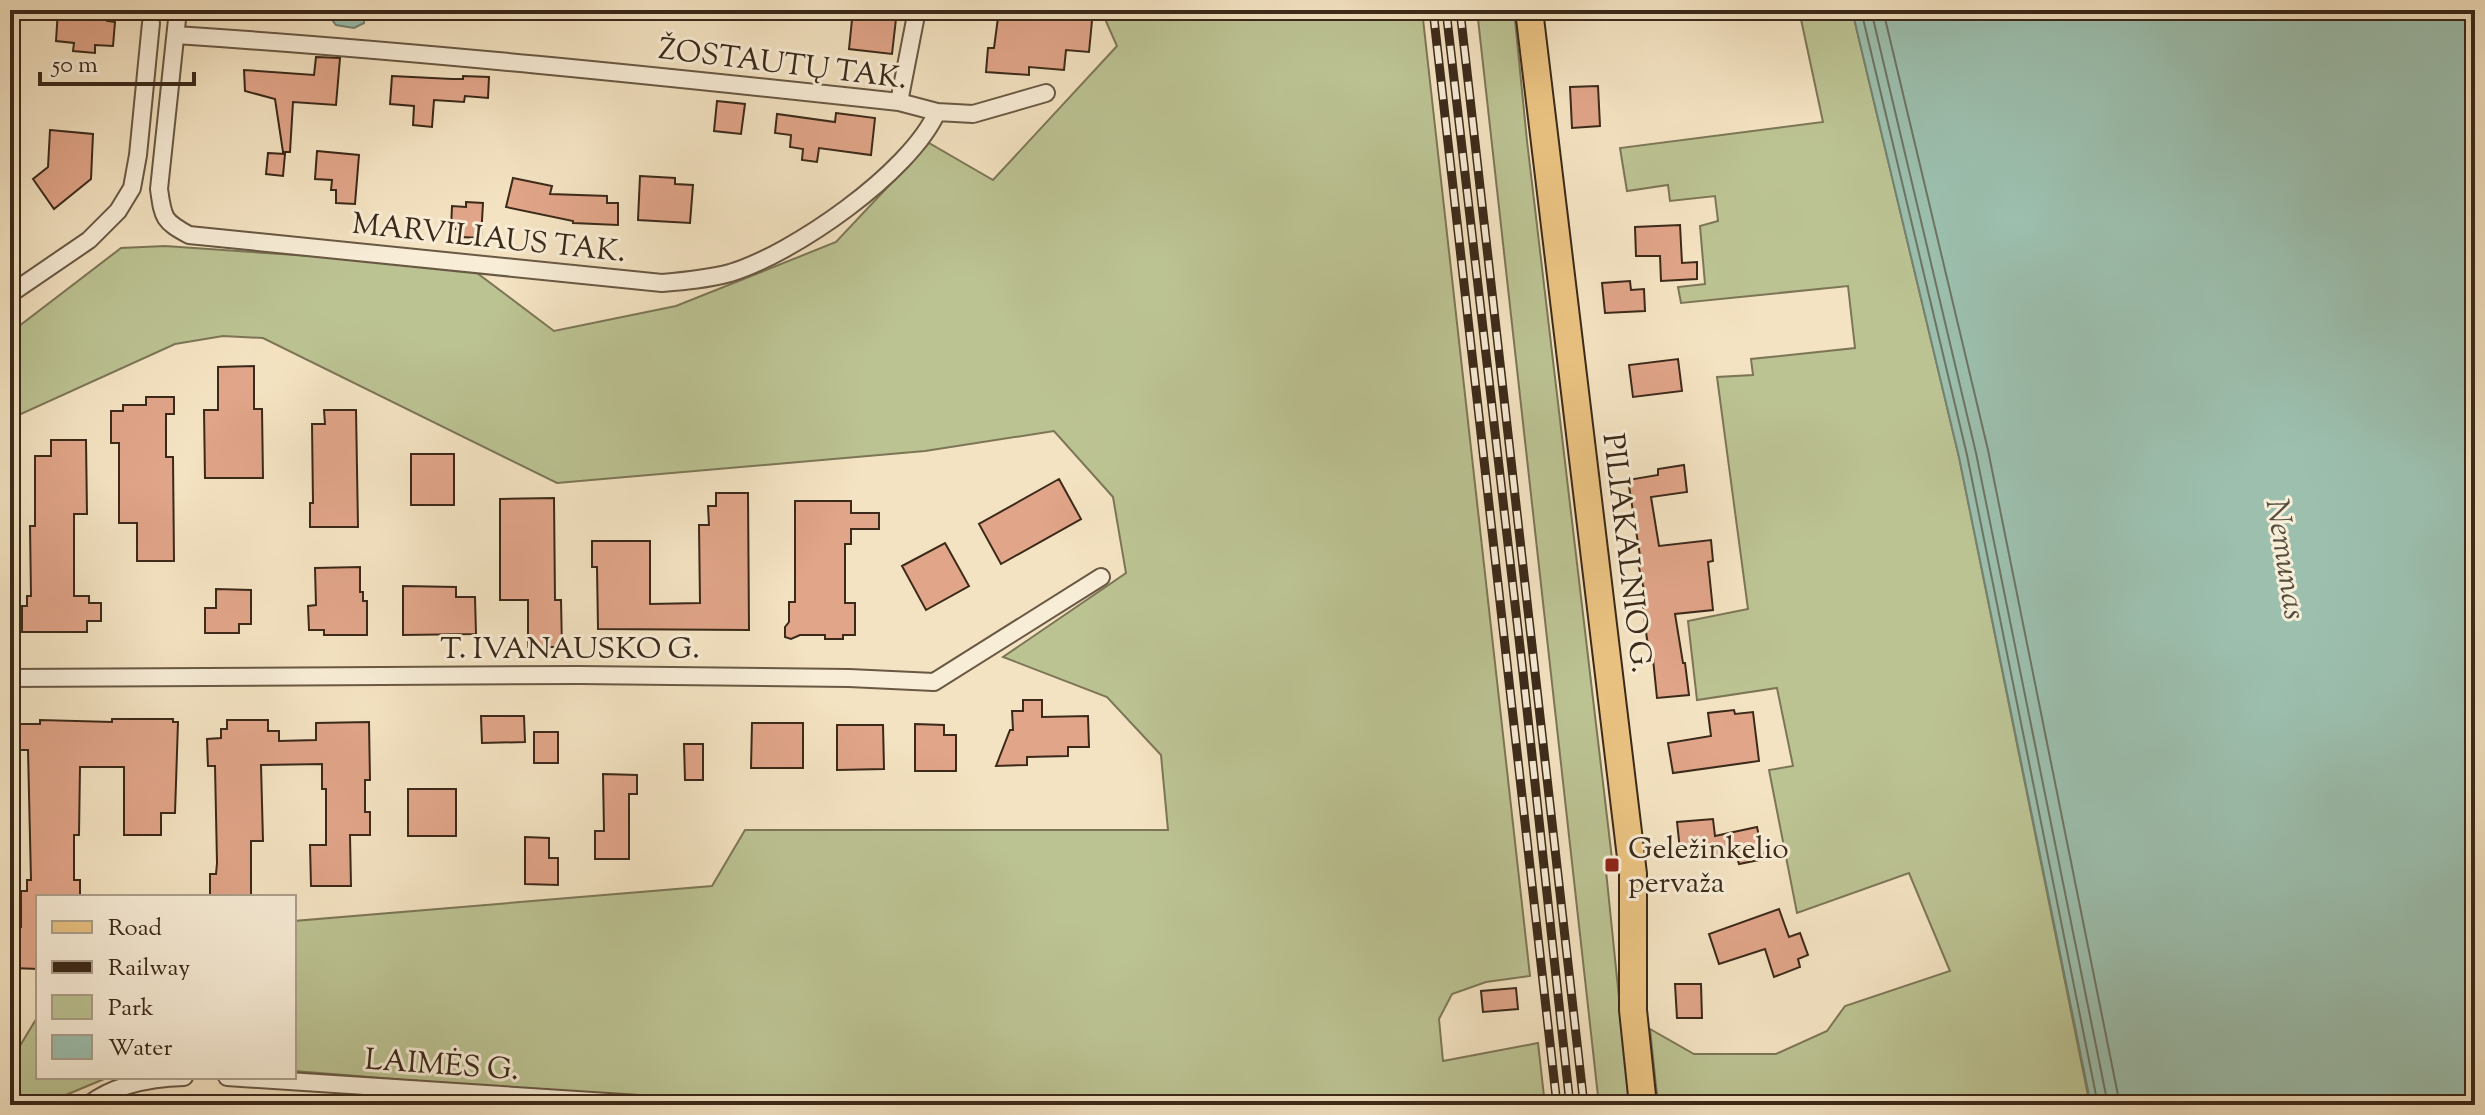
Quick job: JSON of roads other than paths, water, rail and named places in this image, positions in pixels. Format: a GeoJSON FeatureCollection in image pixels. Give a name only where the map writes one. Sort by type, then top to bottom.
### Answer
{"type":"FeatureCollection","features":[{"type":"Feature","properties":{"kind":"main road","name":"PILIAKALNIO G."},"geometry":{"type":"LineString","coordinates":[[1529,10],[1633,874],[1633,1010],[1643,1105]]}},
{"type":"Feature","properties":{"kind":"street","name":"MARVILIAUS TAK."},"geometry":{"type":"LineString","coordinates":[[178,10],[159,189],[162,210],[170,224],[189,235],[662,283],[732,272],[779,251],[840,216],[910,153],[932,124],[937,112]]}},
{"type":"Feature","properties":{"kind":"street"},"geometry":{"type":"LineString","coordinates":[[899,102],[917,10]]}},
{"type":"Feature","properties":{"kind":"street"},"geometry":{"type":"LineString","coordinates":[[10,294],[89,240],[118,211],[132,188],[151,23]]}},
{"type":"Feature","properties":{"kind":"street","name":"ŽOSTAUTŲ TAK."},"geometry":{"type":"LineString","coordinates":[[176,35],[336,46],[899,102],[937,112],[973,114],[1046,93]]}},
{"type":"Feature","properties":{"kind":"street","name":"T. IVANAUSKO G."},"geometry":{"type":"LineString","coordinates":[[10,678],[594,675],[934,682],[1101,577]]}},
{"type":"Feature","properties":{"kind":"street"},"geometry":{"type":"LineString","coordinates":[[88,1105],[99,1097],[153,1079]]}},
{"type":"Feature","properties":{"kind":"street","name":"LAIMĖS G."},"geometry":{"type":"LineString","coordinates":[[258,1079],[654,1105]]}},
{"type":"Feature","properties":{"kind":"water"},"geometry":{"type":"Polygon","coordinates":[[[331,10],[365,10],[364,23],[354,28],[336,25],[330,17],[331,10]]]}},
{"type":"Feature","properties":{"kind":"water","name":"Nemunas"},"geometry":{"type":"Polygon","coordinates":[[[1852,10],[2475,10],[2475,1105],[2091,1105],[1959,457],[1852,10]]]}},
{"type":"Feature","properties":{"kind":"railway"},"geometry":{"type":"LineString","coordinates":[[1433,10],[1557,1105]]}},
{"type":"Feature","properties":{"kind":"railway"},"geometry":{"type":"LineString","coordinates":[[1446,10],[1570,1105]]}},
{"type":"Feature","properties":{"kind":"railway"},"geometry":{"type":"LineString","coordinates":[[1460,10],[1584,1105]]}},
{"type":"Feature","properties":{"kind":"place","name":"Geležinkelio pervaža"},"geometry":{"type":"Point","coordinates":[1612,865]}}]}
